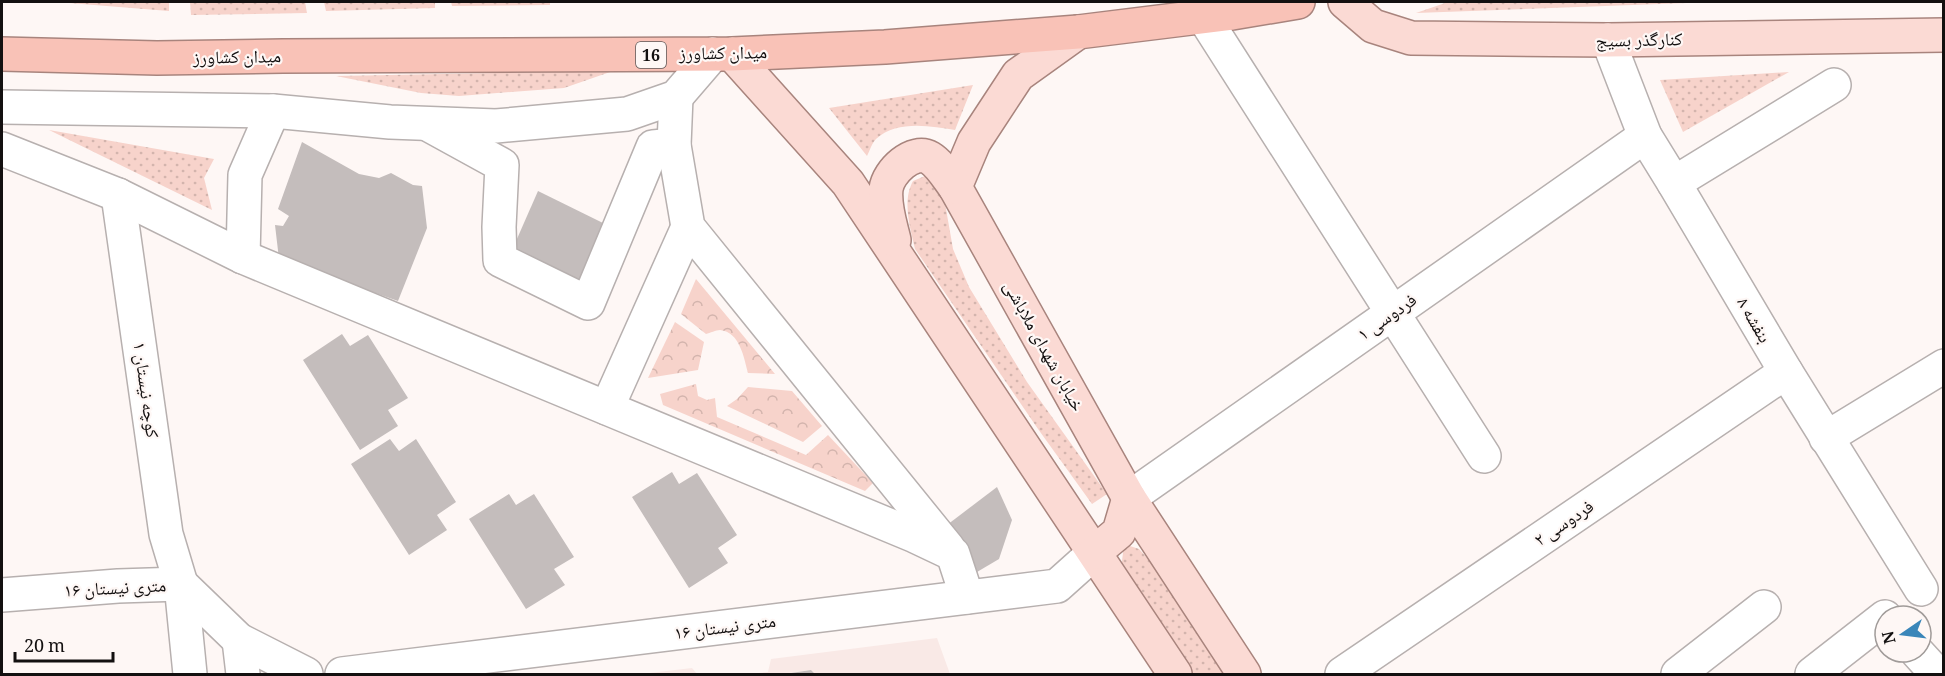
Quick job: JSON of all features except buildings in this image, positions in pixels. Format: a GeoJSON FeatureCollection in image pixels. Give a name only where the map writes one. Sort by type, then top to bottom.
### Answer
{"type":"FeatureCollection","features":[{"type":"Feature","properties":{"kind":"highway","name":"میدان کشاورز"},"geometry":{"type":"LineString","coordinates":[[2,54],[157,58],[722,54],[885,48],[1078,32],[1298,2]]}},
{"type":"Feature","properties":{"kind":"main road","name":"کنارگذر بسیج"},"geometry":{"type":"LineString","coordinates":[[1345,2],[1372,26],[1411,38],[1608,40],[1944,35]]}},
{"type":"Feature","properties":{"kind":"main road"},"geometry":{"type":"LineString","coordinates":[[955,187],[974,142],[1018,75],[1078,32]]}},
{"type":"Feature","properties":{"kind":"main road"},"geometry":{"type":"LineString","coordinates":[[722,54],[848,183],[1175,675]]}},
{"type":"Feature","properties":{"kind":"main road","name":"خیابان شهدای ملاباشی"},"geometry":{"type":"LineString","coordinates":[[898,255],[886,204],[886,186],[894,171],[904,162],[918,155],[930,158],[955,187],[1129,498],[1244,675]]}},
{"type":"Feature","properties":{"kind":"main road"},"geometry":{"type":"LineString","coordinates":[[1095,552],[1119,532],[1129,498]]}},
{"type":"Feature","properties":{"kind":"street"},"geometry":{"type":"LineString","coordinates":[[1203,16],[1484,456]]}},
{"type":"Feature","properties":{"kind":"street","name":"بنفشه ۸"},"geometry":{"type":"LineString","coordinates":[[1608,40],[1645,136],[1785,372],[1826,438],[1932,582]]}},
{"type":"Feature","properties":{"kind":"street"},"geometry":{"type":"LineString","coordinates":[[2,107],[273,111],[390,122],[496,126],[627,114],[676,97],[722,54]]}},
{"type":"Feature","properties":{"kind":"street"},"geometry":{"type":"LineString","coordinates":[[1674,183],[1834,85]]}},
{"type":"Feature","properties":{"kind":"street"},"geometry":{"type":"LineString","coordinates":[[676,97],[674,145],[688,227],[953,554],[967,597]]}},
{"type":"Feature","properties":{"kind":"street"},"geometry":{"type":"LineString","coordinates":[[243,257],[245,175],[273,111]]}},
{"type":"Feature","properties":{"kind":"street"},"geometry":{"type":"LineString","coordinates":[[427,123],[502,165],[500,260],[588,303],[653,147],[674,145]]}},
{"type":"Feature","properties":{"kind":"street","name":"فردوسی ۱"},"geometry":{"type":"LineString","coordinates":[[1129,498],[1645,136]]}},
{"type":"Feature","properties":{"kind":"street"},"geometry":{"type":"LineString","coordinates":[[2,149],[118,195],[243,257],[915,536],[953,554]]}},
{"type":"Feature","properties":{"kind":"street","name":"کوچه نیستان ۱"},"geometry":{"type":"LineString","coordinates":[[118,195],[166,534],[181,584],[190,675]]}},
{"type":"Feature","properties":{"kind":"street"},"geometry":{"type":"LineString","coordinates":[[607,408],[688,227]]}},
{"type":"Feature","properties":{"kind":"street"},"geometry":{"type":"LineString","coordinates":[[1826,438],[1944,366]]}},
{"type":"Feature","properties":{"kind":"street","name":"فردوسی ۲"},"geometry":{"type":"LineString","coordinates":[[1342,675],[1785,372]]}},
{"type":"Feature","properties":{"kind":"street","name":"۱۶ متری نیستان"},"geometry":{"type":"LineString","coordinates":[[342,675],[1057,586],[1095,552]]}},
{"type":"Feature","properties":{"kind":"street"},"geometry":{"type":"LineString","coordinates":[[1905,604],[1932,582]]}},
{"type":"Feature","properties":{"kind":"street","name":"۱۶ متری نیستان"},"geometry":{"type":"LineString","coordinates":[[2,595],[118,586],[181,584],[239,640],[306,675]]}},
{"type":"Feature","properties":{"kind":"street"},"geometry":{"type":"LineString","coordinates":[[1677,675],[1764,607]]}},
{"type":"Feature","properties":{"kind":"street"},"geometry":{"type":"LineString","coordinates":[[1812,675],[1873,629]]}},
{"type":"Feature","properties":{"kind":"street"},"geometry":{"type":"LineString","coordinates":[[239,640],[243,675]]}},
{"type":"Feature","properties":{"kind":"shaded area"},"geometry":{"type":"Polygon","coordinates":[[[937,638],[950,674],[815,674],[811,670],[783,674],[747,674],[768,672],[771,659],[937,638]]]}},
{"type":"Feature","properties":{"kind":"shaded area"},"geometry":{"type":"Polygon","coordinates":[[[692,668],[697,674],[641,674],[692,668]]]}},
{"type":"Feature","properties":{"kind":"green space"},"geometry":{"type":"Polygon","coordinates":[[[169,2],[169,11],[69,3],[169,2]]]}},
{"type":"Feature","properties":{"kind":"green space"},"geometry":{"type":"Polygon","coordinates":[[[190,2],[305,2],[307,13],[191,15],[190,2]]]}},
{"type":"Feature","properties":{"kind":"green space"},"geometry":{"type":"Polygon","coordinates":[[[324,2],[435,2],[435,8],[326,11],[324,2]]]}},
{"type":"Feature","properties":{"kind":"green space"},"geometry":{"type":"Polygon","coordinates":[[[451,2],[550,2],[550,5],[452,6],[451,2]]]}},
{"type":"Feature","properties":{"kind":"green space"},"geometry":{"type":"Polygon","coordinates":[[[1448,2],[1714,2],[1416,13],[1448,2]]]}},
{"type":"Feature","properties":{"kind":"green space"},"geometry":{"type":"Polygon","coordinates":[[[613,71],[564,88],[459,96],[421,93],[336,76],[613,71]]]}},
{"type":"Feature","properties":{"kind":"green space"},"geometry":{"type":"Polygon","coordinates":[[[1789,72],[1683,132],[1660,80],[1789,72]]]}},
{"type":"Feature","properties":{"kind":"green space"},"geometry":{"type":"Polygon","coordinates":[[[973,85],[955,130],[914,126],[894,129],[876,139],[867,156],[829,108],[973,85]]]}},
{"type":"Feature","properties":{"kind":"green space"},"geometry":{"type":"Polygon","coordinates":[[[49,130],[214,159],[204,178],[212,210],[49,130]]]}},
{"type":"Feature","properties":{"kind":"green space"},"geometry":{"type":"Polygon","coordinates":[[[925,176],[942,186],[953,249],[969,287],[1027,382],[1107,494],[1092,504],[915,249],[908,214],[908,197],[913,181],[925,176]]]}},
{"type":"Feature","properties":{"kind":"green space"},"geometry":{"type":"Polygon","coordinates":[[[696,279],[775,374],[748,373],[743,353],[732,335],[720,330],[706,334],[681,314],[696,279]]]}},
{"type":"Feature","properties":{"kind":"green space"},"geometry":{"type":"Polygon","coordinates":[[[675,322],[704,342],[698,370],[648,378],[675,322]]]}},
{"type":"Feature","properties":{"kind":"green space"},"geometry":{"type":"Polygon","coordinates":[[[696,384],[698,396],[707,400],[715,398],[717,417],[806,455],[828,435],[873,483],[865,491],[663,405],[660,394],[696,384]]]}},
{"type":"Feature","properties":{"kind":"green space"},"geometry":{"type":"Polygon","coordinates":[[[748,387],[792,391],[822,426],[803,442],[727,406],[748,387]]]}},
{"type":"Feature","properties":{"kind":"green space"},"geometry":{"type":"Polygon","coordinates":[[[1124,544],[1139,549],[1149,560],[1226,674],[1193,674],[1121,570],[1124,544]]]}}]}
